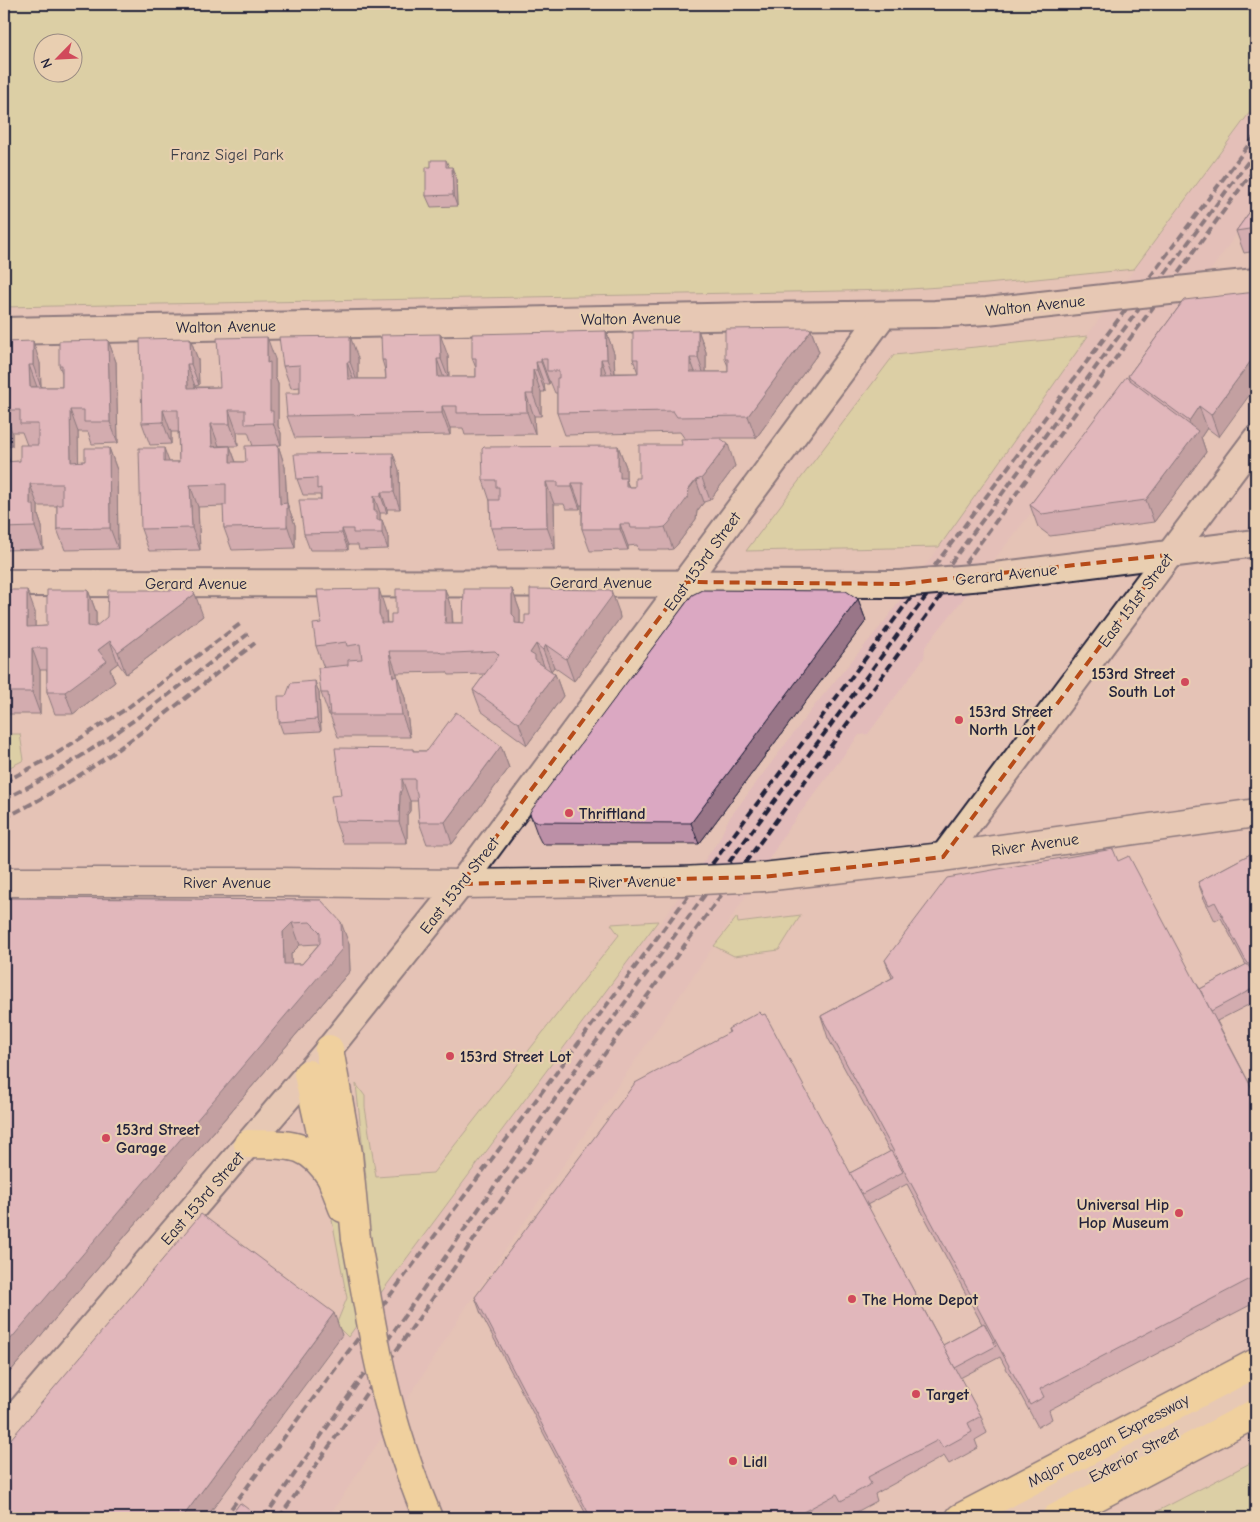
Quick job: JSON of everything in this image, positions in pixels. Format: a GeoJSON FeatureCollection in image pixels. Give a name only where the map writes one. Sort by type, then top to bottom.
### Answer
{"type":"FeatureCollection","features":[{"type":"Feature","properties":{"kind":"highway"},"geometry":{"type":"LineString","coordinates":[[329,1049],[348,1154],[356,1239],[380,1366],[406,1461],[428,1518]]}},
{"type":"Feature","properties":{"kind":"highway"},"geometry":{"type":"LineString","coordinates":[[308,1074],[331,1177],[356,1239]]}},
{"type":"Feature","properties":{"kind":"highway"},"geometry":{"type":"LineString","coordinates":[[248,1144],[285,1145],[302,1148],[316,1157],[331,1177]]}},
{"type":"Feature","properties":{"kind":"highway","name":"Major Deegan Expressway"},"geometry":{"type":"LineString","coordinates":[[960,1518],[1256,1363]]}},
{"type":"Feature","properties":{"kind":"highway"},"geometry":{"type":"LineString","coordinates":[[1056,1518],[1256,1413]]}},
{"type":"Feature","properties":{"kind":"main road","name":"River Avenue"},"geometry":{"type":"LineString","coordinates":[[4,882],[461,884],[681,881],[762,877],[943,857],[1256,813]]}},
{"type":"Feature","properties":{"kind":"main road","name":"Exterior Street"},"geometry":{"type":"LineString","coordinates":[[1011,1518],[1256,1389]]}},
{"type":"Feature","properties":{"kind":"street","name":"Walton Avenue"},"geometry":{"type":"LineString","coordinates":[[4,330],[787,315],[883,315],[987,311],[1256,282]]}},
{"type":"Feature","properties":{"kind":"street","name":"East 153rd Street"},"geometry":{"type":"LineString","coordinates":[[4,1430],[329,1049],[461,884],[883,315]]}},
{"type":"Feature","properties":{"kind":"street","name":"East 151st Street"},"geometry":{"type":"LineString","coordinates":[[943,857],[1256,439]]}},
{"type":"Feature","properties":{"kind":"street","name":"Gerard Avenue"},"geometry":{"type":"LineString","coordinates":[[4,583],[686,582],[900,584],[995,576],[1256,543]]}},
{"type":"Feature","properties":{"kind":"highlighted area"},"geometry":{"type":"Polygon","coordinates":[[[1168,555],[943,857],[763,877],[461,884],[686,582],[900,584],[1168,555]]]}},
{"type":"Feature","properties":{"kind":"shaded area"},"geometry":{"type":"Polygon","coordinates":[[[1256,104],[1256,208],[1063,473],[925,647],[924,658],[868,734],[859,735],[788,829],[714,946],[467,1306],[328,1518],[206,1518],[342,1335],[348,1337],[652,929],[658,926],[719,840],[728,820],[815,705],[885,621],[1134,269],[1256,104]]]}},
{"type":"Feature","properties":{"kind":"green space","name":"Franz Sigel Park"},"geometry":{"type":"Polygon","coordinates":[[[4,4],[1256,4],[1256,104],[1134,269],[987,284],[894,290],[4,307],[4,4]]]}},
{"type":"Feature","properties":{"kind":"green space"},"geometry":{"type":"Polygon","coordinates":[[[1088,336],[939,547],[746,551],[894,355],[1088,336]]]}},
{"type":"Feature","properties":{"kind":"green space"},"geometry":{"type":"Polygon","coordinates":[[[4,734],[20,734],[24,760],[4,770],[4,734]]]}},
{"type":"Feature","properties":{"kind":"green space"},"geometry":{"type":"Polygon","coordinates":[[[801,915],[779,950],[734,956],[714,946],[737,917],[738,923],[801,915]]]}},
{"type":"Feature","properties":{"kind":"green space"},"geometry":{"type":"Polygon","coordinates":[[[658,921],[348,1337],[336,1325],[347,1298],[332,1220],[366,1178],[356,1084],[365,1096],[376,1177],[433,1173],[619,935],[611,924],[658,921]]]}},
{"type":"Feature","properties":{"kind":"green space"},"geometry":{"type":"Polygon","coordinates":[[[1256,1460],[1256,1518],[1144,1518],[1150,1515],[1256,1460]]]}},
{"type":"Feature","properties":{"kind":"building"},"geometry":{"type":"Polygon","coordinates":[[[431,160],[446,160],[446,167],[452,167],[453,195],[426,196],[426,167],[431,167],[431,160]]]}},
{"type":"Feature","properties":{"kind":"building"},"geometry":{"type":"Polygon","coordinates":[[[1256,203],[1256,228],[1236,231],[1256,203]]]}},
{"type":"Feature","properties":{"kind":"building"},"geometry":{"type":"Polygon","coordinates":[[[1256,292],[1256,330],[1251,337],[1256,340],[1256,354],[1211,415],[1199,406],[1189,421],[1128,376],[1184,300],[1256,292]]]}},
{"type":"Feature","properties":{"kind":"building"},"geometry":{"type":"Polygon","coordinates":[[[809,328],[811,330],[748,416],[677,417],[673,411],[557,413],[557,378],[559,378],[559,371],[547,371],[547,359],[541,359],[541,362],[536,362],[537,370],[533,370],[533,394],[526,394],[527,412],[457,413],[457,406],[442,406],[442,413],[287,416],[285,393],[300,393],[300,365],[283,366],[279,337],[350,336],[350,362],[347,362],[348,379],[386,379],[385,360],[382,360],[381,335],[440,334],[441,359],[437,359],[438,377],[476,377],[476,358],[472,358],[472,334],[606,331],[607,359],[601,359],[601,374],[638,373],[638,359],[633,359],[633,331],[698,330],[698,358],[690,358],[690,372],[728,372],[728,359],[725,359],[725,329],[809,328]]]}},
{"type":"Feature","properties":{"kind":"building"},"geometry":{"type":"Polygon","coordinates":[[[267,337],[267,363],[270,362],[270,411],[273,411],[273,423],[245,424],[245,410],[229,410],[230,424],[211,424],[212,447],[230,446],[230,462],[246,462],[245,446],[278,445],[280,504],[287,503],[287,527],[224,528],[223,505],[226,505],[226,484],[190,485],[192,528],[141,529],[139,448],[164,448],[164,462],[179,462],[178,410],[163,410],[163,422],[142,423],[140,339],[190,338],[191,364],[187,364],[188,388],[220,387],[217,338],[267,337]]]}},
{"type":"Feature","properties":{"kind":"building"},"geometry":{"type":"Polygon","coordinates":[[[108,340],[110,422],[84,422],[84,410],[70,410],[71,462],[85,461],[85,448],[109,448],[110,528],[57,529],[57,505],[62,505],[62,484],[30,484],[30,505],[34,505],[35,527],[4,528],[4,462],[20,461],[20,445],[38,445],[38,424],[20,424],[20,410],[4,410],[4,342],[33,341],[33,365],[29,365],[30,387],[62,387],[62,365],[59,365],[59,341],[108,340]]]}},
{"type":"Feature","properties":{"kind":"building"},"geometry":{"type":"Polygon","coordinates":[[[1126,377],[1198,431],[1146,500],[1042,514],[1030,505],[1126,377]]]}},
{"type":"Feature","properties":{"kind":"building"},"geometry":{"type":"Polygon","coordinates":[[[720,438],[728,444],[702,478],[696,480],[689,489],[688,497],[665,527],[631,528],[630,524],[620,524],[620,529],[582,529],[583,483],[572,483],[572,487],[558,487],[558,482],[546,482],[547,527],[491,528],[490,500],[499,500],[499,487],[496,487],[496,480],[483,480],[482,449],[484,447],[618,446],[618,471],[620,471],[620,478],[626,478],[626,487],[635,487],[635,478],[639,478],[639,445],[682,445],[681,439],[720,438]]]}},
{"type":"Feature","properties":{"kind":"building"},"geometry":{"type":"Polygon","coordinates":[[[393,453],[394,492],[381,492],[381,496],[374,496],[374,511],[377,511],[377,520],[382,520],[382,533],[353,533],[353,529],[342,529],[342,533],[304,534],[299,500],[321,500],[321,488],[317,489],[317,478],[297,479],[294,454],[393,453]]]}},
{"type":"Feature","properties":{"kind":"building"},"geometry":{"type":"Polygon","coordinates":[[[379,589],[381,623],[391,623],[391,614],[396,614],[396,589],[445,589],[445,623],[463,623],[464,589],[512,589],[512,614],[515,617],[515,623],[525,624],[525,615],[530,615],[530,589],[611,590],[612,596],[566,659],[546,645],[543,650],[536,644],[530,653],[535,656],[535,660],[555,674],[519,723],[473,690],[499,655],[495,651],[441,653],[439,651],[389,651],[393,677],[397,676],[402,715],[330,715],[328,693],[321,693],[318,668],[348,665],[348,660],[362,659],[360,644],[347,646],[346,642],[316,646],[313,624],[321,623],[317,590],[379,589]]]}},
{"type":"Feature","properties":{"kind":"building"},"geometry":{"type":"Polygon","coordinates":[[[4,590],[27,590],[27,627],[47,626],[47,590],[88,590],[88,626],[95,627],[107,617],[108,590],[191,590],[195,594],[118,652],[110,641],[98,650],[107,661],[65,692],[47,692],[47,648],[32,648],[32,692],[4,692],[4,590]]]}},
{"type":"Feature","properties":{"kind":"building"},"geometry":{"type":"Polygon","coordinates":[[[702,590],[846,591],[858,599],[691,823],[536,822],[533,820],[530,812],[692,595],[702,590]]]}},
{"type":"Feature","properties":{"kind":"building"},"geometry":{"type":"Polygon","coordinates":[[[315,681],[317,719],[279,722],[278,696],[286,696],[291,683],[315,681]]]}},
{"type":"Feature","properties":{"kind":"building"},"geometry":{"type":"Polygon","coordinates":[[[456,712],[501,746],[445,822],[419,822],[415,779],[402,779],[399,822],[335,821],[331,796],[341,795],[335,748],[413,749],[413,751],[427,751],[456,712]]]}},
{"type":"Feature","properties":{"kind":"building"},"geometry":{"type":"Polygon","coordinates":[[[1113,849],[1118,861],[1129,856],[1256,1096],[1256,1276],[1040,1389],[1044,1397],[1030,1405],[821,1016],[894,977],[885,960],[947,878],[1113,849]]]}},
{"type":"Feature","properties":{"kind":"building"},"geometry":{"type":"Polygon","coordinates":[[[1256,851],[1256,974],[1245,959],[1215,902],[1209,905],[1198,882],[1256,851]]]}},
{"type":"Feature","properties":{"kind":"building","name":"153rd Street Garage"},"geometry":{"type":"Polygon","coordinates":[[[4,898],[321,900],[341,922],[342,949],[4,1347],[4,898]],[[310,922],[292,923],[283,932],[284,964],[302,964],[320,943],[320,932],[310,922]]]}},
{"type":"Feature","properties":{"kind":"building"},"geometry":{"type":"Polygon","coordinates":[[[1247,964],[1256,977],[1256,987],[1211,1011],[1200,989],[1247,964]]]}},
{"type":"Feature","properties":{"kind":"building"},"geometry":{"type":"Polygon","coordinates":[[[759,1012],[762,1015],[765,1014],[981,1416],[968,1423],[972,1432],[943,1448],[938,1440],[868,1477],[871,1484],[841,1501],[837,1494],[792,1518],[591,1518],[475,1297],[635,1083],[730,1032],[728,1029],[759,1012]]]}},
{"type":"Feature","properties":{"kind":"building"},"geometry":{"type":"Polygon","coordinates":[[[891,1151],[903,1172],[862,1194],[850,1173],[891,1151]]]}},
{"type":"Feature","properties":{"kind":"building"},"geometry":{"type":"Polygon","coordinates":[[[201,1214],[334,1313],[182,1518],[4,1518],[4,1447],[201,1214]]]}},
{"type":"Feature","properties":{"kind":"building"},"geometry":{"type":"Polygon","coordinates":[[[984,1323],[996,1346],[955,1368],[943,1345],[984,1323]]]}},
{"type":"Feature","properties":{"kind":"building"},"geometry":{"type":"Polygon","coordinates":[[[240,1503],[260,1518],[229,1518],[240,1503]]]}},
{"type":"Feature","properties":{"kind":"railway"},"geometry":{"type":"LineString","coordinates":[[224,1518],[1256,135]]}},
{"type":"Feature","properties":{"kind":"railway"},"geometry":{"type":"LineString","coordinates":[[264,1518],[578,1066],[1256,151]]}},
{"type":"Feature","properties":{"kind":"railway"},"geometry":{"type":"LineString","coordinates":[[279,1518],[587,1078],[1256,167]]}},
{"type":"Feature","properties":{"kind":"railway"},"geometry":{"type":"LineString","coordinates":[[4,782],[48,759],[126,709],[240,624]]}},
{"type":"Feature","properties":{"kind":"railway"},"geometry":{"type":"LineString","coordinates":[[4,799],[69,764],[100,744],[248,634]]}},
{"type":"Feature","properties":{"kind":"railway"},"geometry":{"type":"LineString","coordinates":[[4,818],[71,781],[103,759],[165,714],[255,643]]}},
{"type":"Feature","properties":{"kind":"place","name":"153rd Street South Lot"},"geometry":{"type":"Point","coordinates":[1185,682]}},
{"type":"Feature","properties":{"kind":"place","name":"153rd Street North Lot"},"geometry":{"type":"Point","coordinates":[959,720]}},
{"type":"Feature","properties":{"kind":"place","name":"Thriftland"},"geometry":{"type":"Point","coordinates":[569,813]}},
{"type":"Feature","properties":{"kind":"place","name":"153rd Street Lot"},"geometry":{"type":"Point","coordinates":[450,1056]}},
{"type":"Feature","properties":{"kind":"place","name":"153rd Street Garage"},"geometry":{"type":"Point","coordinates":[106,1138]}},
{"type":"Feature","properties":{"kind":"place","name":"Universal Hip Hop Museum"},"geometry":{"type":"Point","coordinates":[1179,1213]}},
{"type":"Feature","properties":{"kind":"place","name":"The Home Depot"},"geometry":{"type":"Point","coordinates":[852,1299]}},
{"type":"Feature","properties":{"kind":"place","name":"Target"},"geometry":{"type":"Point","coordinates":[916,1394]}},
{"type":"Feature","properties":{"kind":"place","name":"Lidl"},"geometry":{"type":"Point","coordinates":[733,1461]}}]}
